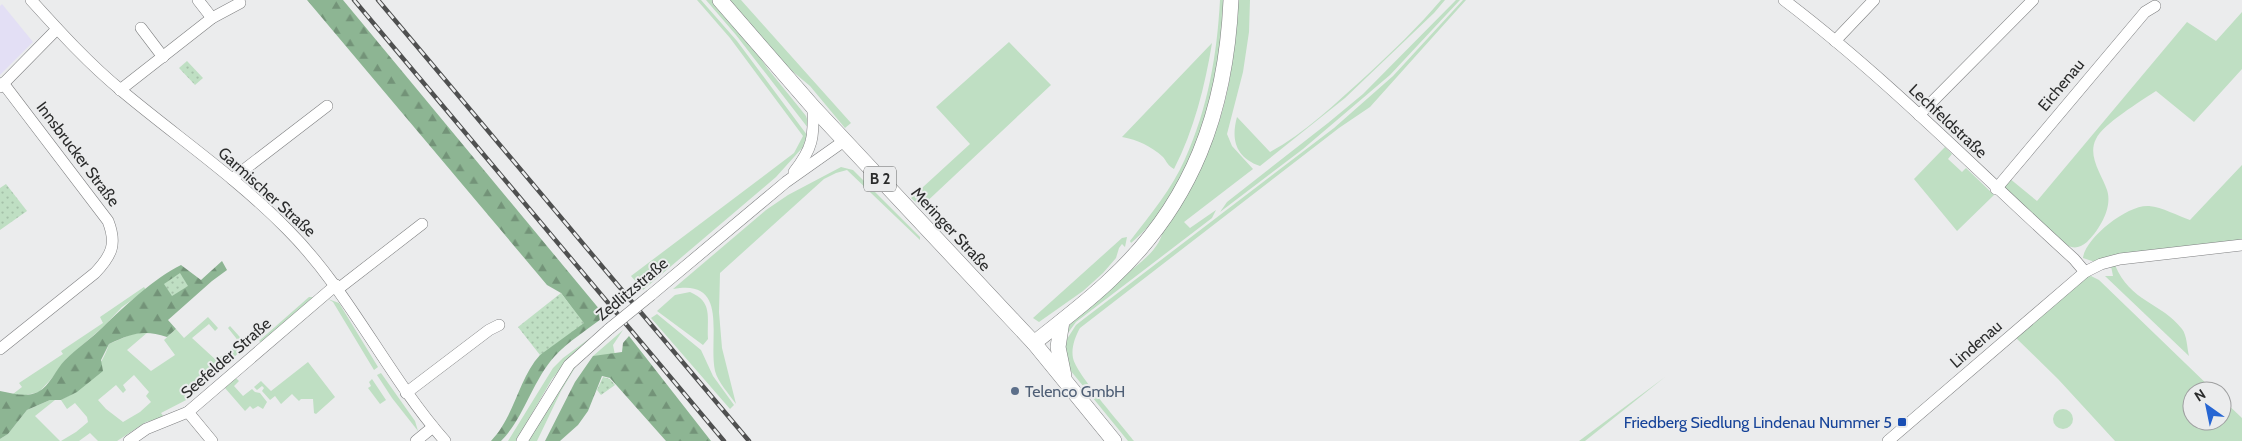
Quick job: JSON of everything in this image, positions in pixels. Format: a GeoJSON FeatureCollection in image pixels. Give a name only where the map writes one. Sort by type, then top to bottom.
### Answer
{"type":"FeatureCollection","features":[{"type":"Feature","properties":{"kind":"main road","name":"Meringer Straße"},"geometry":{"type":"LineString","coordinates":[[720,0],[844,141],[1034,343],[1114,441]]}},
{"type":"Feature","properties":{"kind":"main road"},"geometry":{"type":"LineString","coordinates":[[1034,343],[1110,280],[1158,226],[1182,190],[1202,149],[1215,115],[1230,38],[1231,0]]}},
{"type":"Feature","properties":{"kind":"main road"},"geometry":{"type":"LineString","coordinates":[[1062,320],[1058,347],[1065,380]]}},
{"type":"Feature","properties":{"kind":"street","name":"Garmischer Straße"},"geometry":{"type":"LineString","coordinates":[[32,0],[57,29],[120,90],[232,180],[286,227],[337,287],[406,394],[445,441]]}},
{"type":"Feature","properties":{"kind":"street"},"geometry":{"type":"LineString","coordinates":[[198,0],[212,18]]}},
{"type":"Feature","properties":{"kind":"street","name":"Lechfeldstraße"},"geometry":{"type":"LineString","coordinates":[[1784,0],[1835,41],[1919,115],[1996,189],[2074,259],[2085,272]]}},
{"type":"Feature","properties":{"kind":"street"},"geometry":{"type":"LineString","coordinates":[[1835,41],[1874,0]]}},
{"type":"Feature","properties":{"kind":"street"},"geometry":{"type":"LineString","coordinates":[[1919,115],[2033,0]]}},
{"type":"Feature","properties":{"kind":"street"},"geometry":{"type":"LineString","coordinates":[[120,90],[212,18],[240,3]]}},
{"type":"Feature","properties":{"kind":"street","name":"Eichenau"},"geometry":{"type":"LineString","coordinates":[[1996,189],[2145,12],[2155,6]]}},
{"type":"Feature","properties":{"kind":"street"},"geometry":{"type":"LineString","coordinates":[[141,28],[163,58]]}},
{"type":"Feature","properties":{"kind":"street","name":"Innsbrucker Straße"},"geometry":{"type":"LineString","coordinates":[[0,349],[95,273],[105,262],[112,249],[113,240],[108,221],[2,85],[57,29]]}},
{"type":"Feature","properties":{"kind":"street"},"geometry":{"type":"LineString","coordinates":[[232,180],[327,106]]}},
{"type":"Feature","properties":{"kind":"street","name":"Zedlitzstraße"},"geometry":{"type":"LineString","coordinates":[[786,182],[810,150],[814,132],[813,107]]}},
{"type":"Feature","properties":{"kind":"street","name":"Zedlitzstraße"},"geometry":{"type":"LineString","coordinates":[[522,441],[569,366],[609,329],[786,182],[844,141]]}},
{"type":"Feature","properties":{"kind":"street","name":"Seefelder Straße"},"geometry":{"type":"LineString","coordinates":[[129,441],[146,429],[188,412],[337,287],[422,224]]}},
{"type":"Feature","properties":{"kind":"street","name":"Lindenau"},"geometry":{"type":"LineString","coordinates":[[1888,441],[2085,272],[2101,264],[2120,259],[2242,245]]}},
{"type":"Feature","properties":{"kind":"street"},"geometry":{"type":"LineString","coordinates":[[406,394],[489,330],[500,325]]}},
{"type":"Feature","properties":{"kind":"street"},"geometry":{"type":"LineString","coordinates":[[188,412],[212,441]]}},
{"type":"Feature","properties":{"kind":"street"},"geometry":{"type":"LineString","coordinates":[[416,441],[433,427]]}},
{"type":"Feature","properties":{"kind":"shaded area"},"geometry":{"type":"Polygon","coordinates":[[[2,4],[33,42],[0,75],[0,6],[2,4]]]}},
{"type":"Feature","properties":{"kind":"green space"},"geometry":{"type":"Polygon","coordinates":[[[307,0],[343,0],[605,316],[559,351],[554,357],[540,377],[516,422],[501,441],[491,441],[506,420],[526,375],[540,355],[583,323],[561,293],[547,285],[307,0]]]}},
{"type":"Feature","properties":{"kind":"green space"},"geometry":{"type":"Polygon","coordinates":[[[697,0],[701,0],[737,41],[807,135],[803,147],[776,177],[643,290],[631,276],[794,153],[803,136],[730,38],[697,0]]]}},
{"type":"Feature","properties":{"kind":"green space"},"geometry":{"type":"Polygon","coordinates":[[[706,0],[713,0],[748,40],[768,69],[806,116],[808,128],[736,35],[706,0]]]}},
{"type":"Feature","properties":{"kind":"green space"},"geometry":{"type":"Polygon","coordinates":[[[728,0],[741,0],[851,123],[845,128],[810,86],[785,65],[728,0]]]}},
{"type":"Feature","properties":{"kind":"green space"},"geometry":{"type":"Polygon","coordinates":[[[1220,0],[1226,0],[1224,40],[1219,71],[1203,126],[1193,153],[1166,204],[1131,243],[1130,241],[1174,181],[1193,140],[1200,120],[1214,61],[1220,0]]]}},
{"type":"Feature","properties":{"kind":"green space"},"geometry":{"type":"Polygon","coordinates":[[[1237,0],[1250,0],[1249,32],[1243,72],[1227,134],[1232,146],[1253,169],[1184,222],[1190,228],[1216,210],[1212,218],[1076,322],[1065,337],[1067,329],[1075,318],[1153,250],[1158,243],[1163,228],[1204,157],[1215,133],[1229,84],[1234,50],[1237,0]]]}},
{"type":"Feature","properties":{"kind":"green space"},"geometry":{"type":"Polygon","coordinates":[[[1441,0],[1445,0],[1434,13],[1345,98],[1260,166],[1245,158],[1240,152],[1235,140],[1237,117],[1270,152],[1296,136],[1332,107],[1395,49],[1441,0]]]}},
{"type":"Feature","properties":{"kind":"green space"},"geometry":{"type":"Polygon","coordinates":[[[1456,0],[1460,0],[1390,75],[1303,149],[1220,212],[1227,202],[1363,94],[1456,0]]]}},
{"type":"Feature","properties":{"kind":"green space"},"geometry":{"type":"Polygon","coordinates":[[[1463,0],[1466,0],[1370,107],[1339,128],[1080,328],[1073,350],[1076,366],[1090,387],[1134,441],[1128,441],[1066,365],[1065,347],[1067,339],[1076,325],[1334,128],[1393,76],[1463,0]]]}},
{"type":"Feature","properties":{"kind":"green space"},"geometry":{"type":"Polygon","coordinates":[[[2242,12],[2242,69],[2194,122],[2156,91],[2123,113],[2100,133],[2096,139],[2093,152],[2096,165],[2107,190],[2108,204],[2100,225],[2092,237],[2084,244],[2079,247],[2066,245],[2005,191],[2004,185],[2009,178],[2037,201],[2187,22],[2216,41],[2242,12]]]}},
{"type":"Feature","properties":{"kind":"green space"},"geometry":{"type":"Polygon","coordinates":[[[1009,42],[1051,85],[921,207],[911,198],[970,144],[936,107],[1009,42]]]}},
{"type":"Feature","properties":{"kind":"green space"},"geometry":{"type":"Polygon","coordinates":[[[1212,43],[1198,108],[1174,169],[1163,157],[1149,147],[1122,137],[1212,43]]]}},
{"type":"Feature","properties":{"kind":"green space"},"geometry":{"type":"Polygon","coordinates":[[[187,61],[203,78],[195,85],[179,68],[187,61]]]}},
{"type":"Feature","properties":{"kind":"green space"},"geometry":{"type":"Polygon","coordinates":[[[1945,147],[1952,154],[1948,159],[1962,172],[1966,168],[1994,195],[1957,231],[1914,179],[1945,147]]]}},
{"type":"Feature","properties":{"kind":"green space"},"geometry":{"type":"Polygon","coordinates":[[[2242,165],[2242,241],[2095,262],[2083,258],[2091,241],[2099,232],[2130,210],[2149,206],[2190,220],[2242,165]]]}},
{"type":"Feature","properties":{"kind":"green space"},"geometry":{"type":"Polygon","coordinates":[[[841,167],[853,170],[920,237],[920,240],[847,170],[824,179],[720,273],[719,312],[722,348],[736,404],[716,375],[713,313],[709,301],[703,292],[691,288],[673,289],[766,210],[788,195],[841,167]]]}},
{"type":"Feature","properties":{"kind":"green space"},"geometry":{"type":"Polygon","coordinates":[[[6,184],[27,211],[0,230],[0,188],[6,184]]]}},
{"type":"Feature","properties":{"kind":"green space"},"geometry":{"type":"Polygon","coordinates":[[[1127,237],[1125,247],[1122,244],[1116,258],[1083,291],[1039,322],[1033,318],[1122,238],[1127,237]]]}},
{"type":"Feature","properties":{"kind":"green space"},"geometry":{"type":"Polygon","coordinates":[[[222,261],[227,270],[168,320],[176,329],[167,337],[144,333],[109,344],[101,360],[103,371],[77,392],[61,400],[50,400],[27,410],[8,434],[0,439],[0,391],[24,395],[38,392],[46,386],[70,356],[140,293],[160,278],[181,265],[201,280],[222,261]]]}},
{"type":"Feature","properties":{"kind":"green space"},"geometry":{"type":"Polygon","coordinates":[[[2115,265],[2129,287],[2174,320],[2182,329],[2186,338],[2189,356],[2105,276],[2113,276],[2111,266],[2115,265]]]}},
{"type":"Feature","properties":{"kind":"green space"},"geometry":{"type":"Polygon","coordinates":[[[180,273],[188,286],[172,296],[164,284],[180,273]]]}},
{"type":"Feature","properties":{"kind":"green space"},"geometry":{"type":"Polygon","coordinates":[[[2091,276],[2099,280],[2204,381],[2182,381],[2182,431],[2232,431],[2232,408],[2242,418],[2242,441],[2115,441],[2058,379],[2015,337],[2084,277],[2091,276]]]}},
{"type":"Feature","properties":{"kind":"green space"},"geometry":{"type":"Polygon","coordinates":[[[144,287],[146,290],[122,307],[103,327],[65,360],[39,392],[22,396],[13,394],[22,387],[19,383],[63,354],[61,351],[103,323],[100,317],[144,287]]]}},
{"type":"Feature","properties":{"kind":"green space"},"geometry":{"type":"Polygon","coordinates":[[[690,292],[706,305],[708,339],[703,345],[657,311],[675,295],[690,292]]]}},
{"type":"Feature","properties":{"kind":"green space"},"geometry":{"type":"Polygon","coordinates":[[[561,293],[584,323],[540,355],[518,327],[561,293]]]}},
{"type":"Feature","properties":{"kind":"green space"},"geometry":{"type":"Polygon","coordinates":[[[309,297],[313,297],[262,343],[259,341],[309,297]]]}},
{"type":"Feature","properties":{"kind":"green space"},"geometry":{"type":"Polygon","coordinates":[[[328,299],[339,303],[378,367],[374,370],[333,302],[328,299]]]}},
{"type":"Feature","properties":{"kind":"green space"},"geometry":{"type":"Polygon","coordinates":[[[657,314],[701,350],[713,376],[734,405],[730,409],[651,318],[657,314]]]}},
{"type":"Feature","properties":{"kind":"green space"},"geometry":{"type":"Polygon","coordinates":[[[208,317],[218,328],[215,331],[209,324],[192,338],[216,360],[240,343],[228,328],[230,326],[247,345],[190,398],[161,413],[164,417],[146,422],[117,441],[98,441],[90,433],[79,441],[61,441],[88,422],[87,417],[75,403],[67,409],[61,400],[69,396],[90,377],[106,353],[109,344],[132,334],[148,332],[127,350],[151,371],[175,355],[164,340],[176,329],[184,338],[208,317]],[[134,375],[123,385],[126,390],[123,393],[116,385],[98,400],[123,422],[140,412],[151,402],[146,396],[149,392],[134,375]]]}},
{"type":"Feature","properties":{"kind":"green space"},"geometry":{"type":"Polygon","coordinates":[[[623,330],[613,345],[615,355],[593,356],[623,330]]]}},
{"type":"Feature","properties":{"kind":"green space"},"geometry":{"type":"Polygon","coordinates":[[[629,336],[711,441],[666,441],[610,378],[602,376],[588,411],[578,425],[560,441],[545,441],[575,382],[593,356],[622,352],[623,343],[629,336]]]}},
{"type":"Feature","properties":{"kind":"green space"},"geometry":{"type":"Polygon","coordinates":[[[590,338],[572,355],[552,379],[516,441],[508,441],[553,368],[590,338]]]}},
{"type":"Feature","properties":{"kind":"green space"},"geometry":{"type":"Polygon","coordinates":[[[579,361],[561,391],[537,441],[528,441],[556,391],[579,361]]]}},
{"type":"Feature","properties":{"kind":"green space"},"geometry":{"type":"Polygon","coordinates":[[[308,362],[335,397],[316,414],[314,413],[313,399],[301,399],[299,401],[292,394],[281,404],[275,396],[270,400],[262,391],[264,388],[262,386],[257,390],[254,387],[261,381],[271,391],[308,362]]]}},
{"type":"Feature","properties":{"kind":"green space"},"geometry":{"type":"Polygon","coordinates":[[[381,373],[415,421],[418,431],[377,375],[381,373]]]}},
{"type":"Feature","properties":{"kind":"green space"},"geometry":{"type":"Polygon","coordinates":[[[603,377],[610,379],[615,385],[601,395],[597,390],[603,377]]]}},
{"type":"Feature","properties":{"kind":"green space"},"geometry":{"type":"Polygon","coordinates":[[[1665,377],[1585,441],[1579,441],[1665,377]]]}},
{"type":"Feature","properties":{"kind":"green space"},"geometry":{"type":"Polygon","coordinates":[[[236,378],[239,381],[234,386],[243,396],[252,389],[260,393],[267,402],[263,409],[258,406],[253,409],[250,406],[245,411],[225,388],[236,378]]]}},
{"type":"Feature","properties":{"kind":"green space"},"geometry":{"type":"Polygon","coordinates":[[[372,379],[386,400],[380,404],[368,388],[371,386],[369,382],[372,379]]]}},
{"type":"Feature","properties":{"kind":"green space"},"geometry":{"type":"Polygon","coordinates":[[[50,400],[55,400],[35,416],[60,441],[0,441],[27,410],[50,400]]]}},
{"type":"Feature","properties":{"kind":"green space"},"geometry":{"type":"Polygon","coordinates":[[[2059,409],[2067,409],[2073,415],[2073,423],[2067,429],[2059,429],[2053,423],[2053,415],[2059,409]]]}},
{"type":"Feature","properties":{"kind":"railway"},"geometry":{"type":"LineString","coordinates":[[354,0],[724,441]]}},
{"type":"Feature","properties":{"kind":"railway"},"geometry":{"type":"LineString","coordinates":[[378,0],[749,441]]}},
{"type":"Feature","properties":{"kind":"place","name":"Telenco GmbH"},"geometry":{"type":"Point","coordinates":[1015,391]}},
{"type":"Feature","properties":{"kind":"place","name":"Friedberg Siedlung Lindenau Nummer 5"},"geometry":{"type":"Point","coordinates":[1902,422]}}]}
